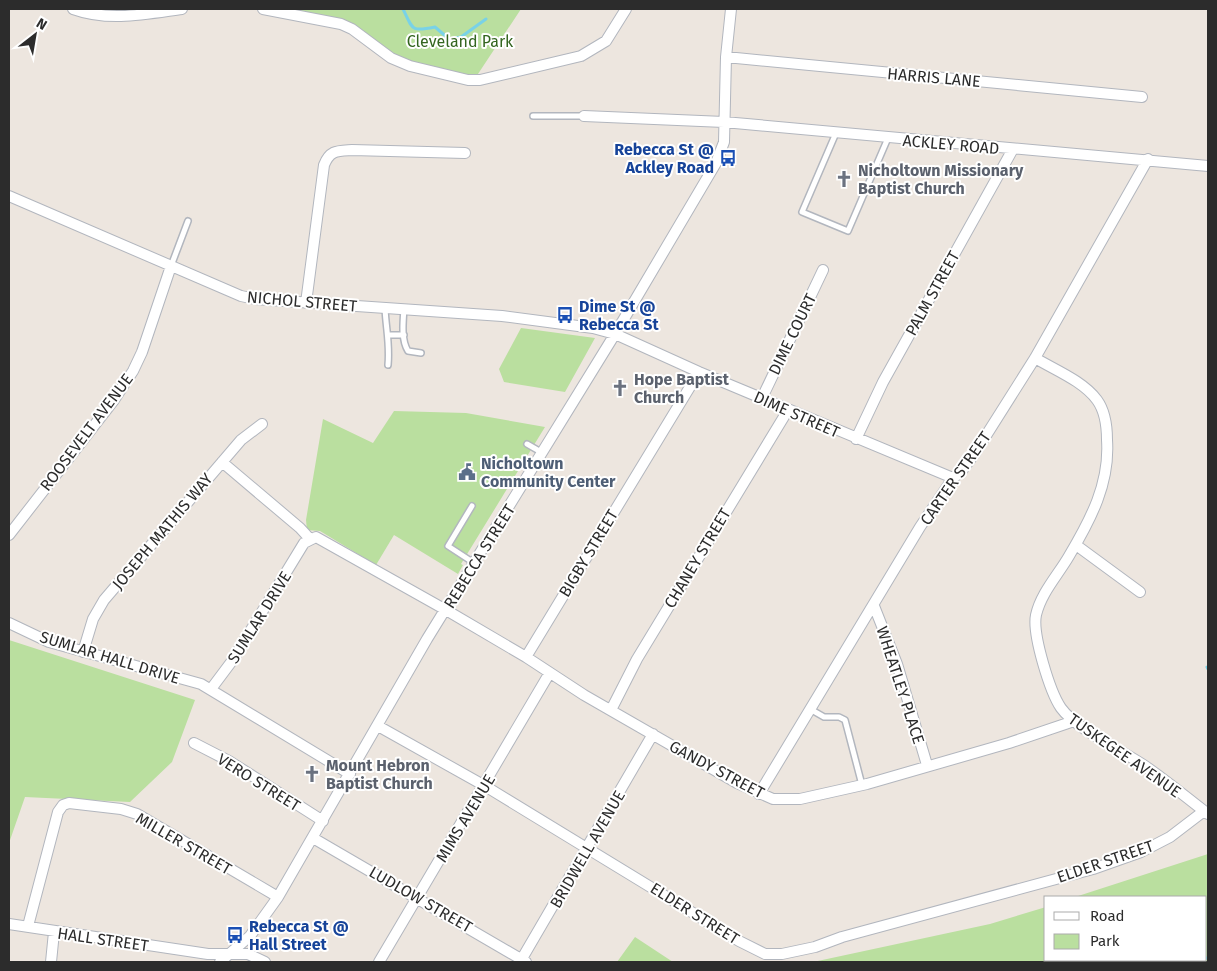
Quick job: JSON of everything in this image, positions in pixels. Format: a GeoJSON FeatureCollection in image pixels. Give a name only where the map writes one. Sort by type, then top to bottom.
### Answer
{"type":"FeatureCollection","features":[{"type":"Feature","properties":{"kind":"street"},"geometry":{"type":"LineString","coordinates":[[73,9],[109,17],[128,17],[182,9]]}},
{"type":"Feature","properties":{"kind":"street"},"geometry":{"type":"LineString","coordinates":[[263,9],[341,24],[352,29],[391,58],[433,73],[468,80],[488,79],[581,56],[606,40],[626,9]]}},
{"type":"Feature","properties":{"kind":"street","name":"REBECCA STREET"},"geometry":{"type":"LineString","coordinates":[[220,962],[250,936],[278,897],[378,726],[426,639],[446,610],[615,334],[716,163],[724,142],[726,57],[731,9]]}},
{"type":"Feature","properties":{"kind":"street","name":"HARRIS LANE"},"geometry":{"type":"LineString","coordinates":[[726,57],[1142,97]]}},
{"type":"Feature","properties":{"kind":"street","name":"ACKLEY ROAD"},"geometry":{"type":"LineString","coordinates":[[584,116],[724,122],[1013,150],[1208,166]]}},
{"type":"Feature","properties":{"kind":"street"},"geometry":{"type":"LineString","coordinates":[[306,303],[324,165],[328,155],[334,151],[352,150],[465,153]]}},
{"type":"Feature","properties":{"kind":"street","name":"PALM STREET"},"geometry":{"type":"LineString","coordinates":[[856,439],[883,382],[1013,150]]}},
{"type":"Feature","properties":{"kind":"street","name":"CARTER STREET"},"geometry":{"type":"LineString","coordinates":[[759,794],[920,527],[953,478],[961,472],[975,453],[1035,358],[1148,160]]}},
{"type":"Feature","properties":{"kind":"street","name":"NICHOL STREET"},"geometry":{"type":"LineString","coordinates":[[9,196],[240,296],[306,303],[502,316],[592,328],[615,334]]}},
{"type":"Feature","properties":{"kind":"street","name":"ROOSEVELT AVENUE"},"geometry":{"type":"LineString","coordinates":[[9,535],[110,405],[133,370],[142,352],[171,266]]}},
{"type":"Feature","properties":{"kind":"street","name":"DIME COURT"},"geometry":{"type":"LineString","coordinates":[[762,398],[823,270]]}},
{"type":"Feature","properties":{"kind":"street","name":"DIME STREET"},"geometry":{"type":"LineString","coordinates":[[615,334],[856,439],[953,478]]}},
{"type":"Feature","properties":{"kind":"street","name":"TUSKEGEE AVENUE"},"geometry":{"type":"LineString","coordinates":[[1035,358],[1089,392],[1100,405],[1107,430],[1105,480],[1095,509],[1076,545],[1040,604],[1035,629],[1040,652],[1058,704],[1074,720],[1144,765],[1206,813]]}},
{"type":"Feature","properties":{"kind":"street","name":"BIGBY STREET"},"geometry":{"type":"LineString","coordinates":[[526,657],[699,372]]}},
{"type":"Feature","properties":{"kind":"street","name":"CHANEY STREET"},"geometry":{"type":"LineString","coordinates":[[611,710],[637,659],[788,410]]}},
{"type":"Feature","properties":{"kind":"street","name":"JOSEPH MATHIS WAY"},"geometry":{"type":"LineString","coordinates":[[83,652],[93,619],[101,604],[241,440],[262,424]]}},
{"type":"Feature","properties":{"kind":"street"},"geometry":{"type":"LineString","coordinates":[[222,462],[300,528],[310,539],[316,537],[322,539],[446,610]]}},
{"type":"Feature","properties":{"kind":"street","name":"SUMLAR DRIVE"},"geometry":{"type":"LineString","coordinates":[[211,690],[232,661],[304,543],[310,539]]}},
{"type":"Feature","properties":{"kind":"street"},"geometry":{"type":"LineString","coordinates":[[1076,545],[1140,592]]}},
{"type":"Feature","properties":{"kind":"street","name":"WHEATLEY PLACE"},"geometry":{"type":"LineString","coordinates":[[874,606],[897,664],[927,765]]}},
{"type":"Feature","properties":{"kind":"street","name":"GANDY STREET"},"geometry":{"type":"LineString","coordinates":[[446,610],[611,710],[759,794],[772,799],[800,799],[862,785],[1009,743],[1074,720]]}},
{"type":"Feature","properties":{"kind":"street","name":"SUMLAR HALL DRIVE"},"geometry":{"type":"LineString","coordinates":[[9,624],[49,642],[201,684],[211,690]]}},
{"type":"Feature","properties":{"kind":"street","name":"MIMS AVENUE"},"geometry":{"type":"LineString","coordinates":[[379,962],[485,786],[549,674]]}},
{"type":"Feature","properties":{"kind":"street"},"geometry":{"type":"LineString","coordinates":[[211,690],[350,774]]}},
{"type":"Feature","properties":{"kind":"street","name":"ELDER STREET"},"geometry":{"type":"LineString","coordinates":[[378,726],[485,786],[757,951],[782,954],[807,949],[842,937],[1093,869],[1141,852],[1170,838],[1206,813]]}},
{"type":"Feature","properties":{"kind":"street","name":"BRIDWELL AVENUE"},"geometry":{"type":"LineString","coordinates":[[523,961],[653,734]]}},
{"type":"Feature","properties":{"kind":"street","name":"VERO STREET"},"geometry":{"type":"LineString","coordinates":[[194,743],[229,761],[323,821]]}},
{"type":"Feature","properties":{"kind":"street","name":"MILLER STREET"},"geometry":{"type":"LineString","coordinates":[[28,926],[58,812],[63,805],[69,802],[136,814],[278,897]]}},
{"type":"Feature","properties":{"kind":"street","name":"LUDLOW STREET"},"geometry":{"type":"LineString","coordinates":[[313,838],[418,897],[523,961]]}},
{"type":"Feature","properties":{"kind":"street","name":"HALL STREET"},"geometry":{"type":"LineString","coordinates":[[9,924],[208,954],[248,954],[265,962]]}},
{"type":"Feature","properties":{"kind":"street"},"geometry":{"type":"LineString","coordinates":[[51,962],[54,932]]}},
{"type":"Feature","properties":{"kind":"lane"},"geometry":{"type":"LineString","coordinates":[[534,116],[584,116]]}},
{"type":"Feature","properties":{"kind":"lane"},"geometry":{"type":"LineString","coordinates":[[836,132],[802,212],[848,231],[888,138]]}},
{"type":"Feature","properties":{"kind":"lane"},"geometry":{"type":"LineString","coordinates":[[171,266],[188,221]]}},
{"type":"Feature","properties":{"kind":"lane"},"geometry":{"type":"LineString","coordinates":[[385,307],[386,328],[389,335],[388,366]]}},
{"type":"Feature","properties":{"kind":"lane"},"geometry":{"type":"LineString","coordinates":[[404,308],[404,335],[407,350],[421,353]]}},
{"type":"Feature","properties":{"kind":"lane"},"geometry":{"type":"LineString","coordinates":[[389,335],[404,335]]}},
{"type":"Feature","properties":{"kind":"lane"},"geometry":{"type":"LineString","coordinates":[[527,444],[542,453]]}},
{"type":"Feature","properties":{"kind":"lane"},"geometry":{"type":"LineString","coordinates":[[472,506],[448,546],[474,563]]}},
{"type":"Feature","properties":{"kind":"lane"},"geometry":{"type":"LineString","coordinates":[[810,709],[824,717],[839,717],[845,720],[862,785]]}},
{"type":"Feature","properties":{"kind":"green space","name":"Cleveland Park"},"geometry":{"type":"Polygon","coordinates":[[[284,9],[521,9],[476,77],[436,71],[396,59],[351,24],[284,9]]]}},
{"type":"Feature","properties":{"kind":"green space"},"geometry":{"type":"Polygon","coordinates":[[[521,328],[595,338],[565,392],[504,382],[499,369],[521,328]]]}},
{"type":"Feature","properties":{"kind":"green space"},"geometry":{"type":"Polygon","coordinates":[[[394,411],[466,413],[545,427],[461,564],[463,565],[458,574],[394,535],[376,565],[320,531],[307,530],[306,520],[323,419],[373,443],[394,411]]]}},
{"type":"Feature","properties":{"kind":"green space"},"geometry":{"type":"Polygon","coordinates":[[[9,640],[195,700],[172,762],[130,802],[25,797],[9,843],[9,640]]]}},
{"type":"Feature","properties":{"kind":"green space"},"geometry":{"type":"Polygon","coordinates":[[[1208,854],[1208,962],[813,962],[990,924],[1044,908],[1044,961],[1207,961],[1207,896],[1078,896],[1208,854]]]}},
{"type":"Feature","properties":{"kind":"green space"},"geometry":{"type":"Polygon","coordinates":[[[635,937],[673,962],[617,962],[635,937]]]}},
{"type":"Feature","properties":{"kind":"waterway"},"geometry":{"type":"LineString","coordinates":[[403,9],[414,28],[435,27],[449,39],[461,37],[486,19]]}},
{"type":"Feature","properties":{"kind":"place","name":"Rebecca St @ Ackley Road"},"geometry":{"type":"Point","coordinates":[728,158]}},
{"type":"Feature","properties":{"kind":"place","name":"Nicholtown Missionary Baptist Church"},"geometry":{"type":"Point","coordinates":[844,179]}},
{"type":"Feature","properties":{"kind":"place","name":"Dime St @ Rebecca St"},"geometry":{"type":"Point","coordinates":[565,315]}},
{"type":"Feature","properties":{"kind":"place","name":"Hope Baptist Church"},"geometry":{"type":"Point","coordinates":[620,388]}},
{"type":"Feature","properties":{"kind":"place","name":"Nicholtown Community Center"},"geometry":{"type":"Point","coordinates":[467,472]}},
{"type":"Feature","properties":{"kind":"place","name":"Mount Hebron Baptist Church"},"geometry":{"type":"Point","coordinates":[312,774]}},
{"type":"Feature","properties":{"kind":"place","name":"Rebecca St @ Hall Street"},"geometry":{"type":"Point","coordinates":[235,935]}}]}
